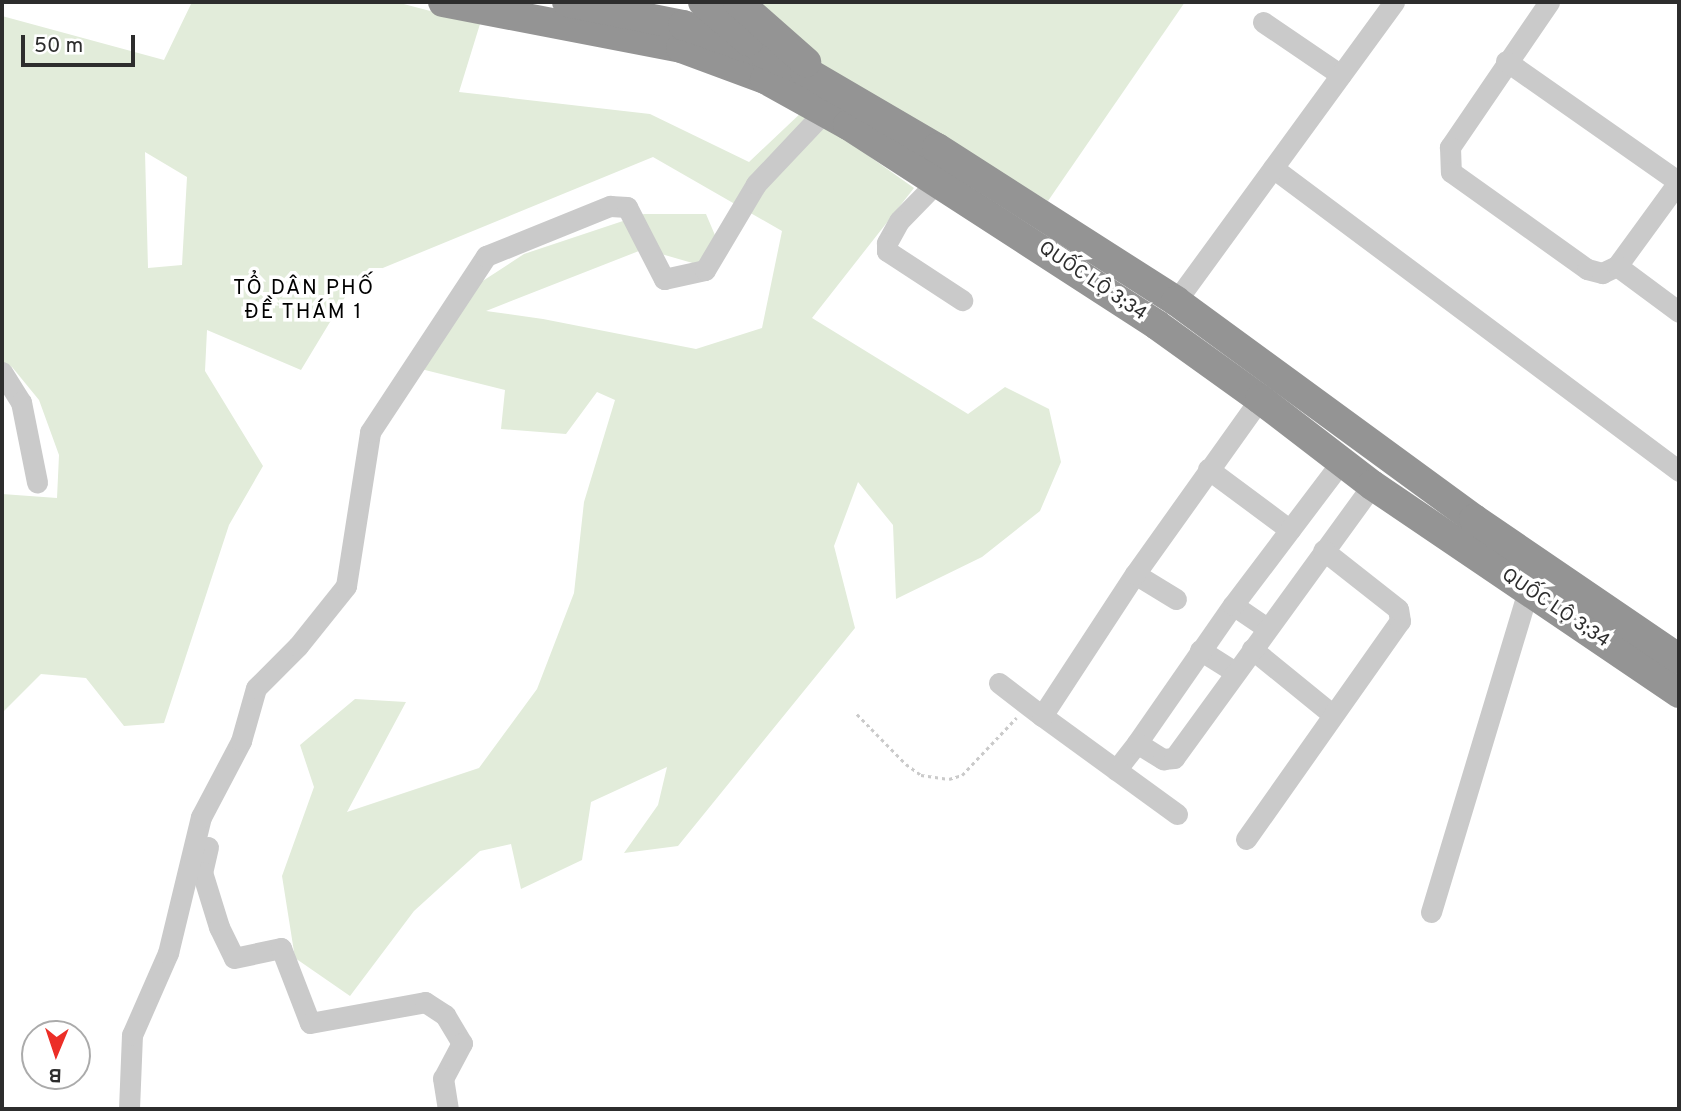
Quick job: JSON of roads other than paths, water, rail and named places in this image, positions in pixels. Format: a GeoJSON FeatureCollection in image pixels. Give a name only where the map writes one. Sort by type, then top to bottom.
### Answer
{"type":"FeatureCollection","features":[{"type":"Feature","properties":{"kind":"highway","name":"QUỐC LỘ 3;34"},"geometry":{"type":"LineString","coordinates":[[443,2],[681,48],[832,102],[937,148],[1176,301],[1474,519],[1679,659]]}},
{"type":"Feature","properties":{"kind":"highway"},"geometry":{"type":"LineString","coordinates":[[567,2],[683,25],[759,51]]}},
{"type":"Feature","properties":{"kind":"highway"},"geometry":{"type":"LineString","coordinates":[[638,16],[661,14],[676,2]]}},
{"type":"Feature","properties":{"kind":"highway"},"geometry":{"type":"LineString","coordinates":[[703,2],[759,51],[832,102]]}},
{"type":"Feature","properties":{"kind":"highway"},"geometry":{"type":"LineString","coordinates":[[738,2],[832,102]]}},
{"type":"Feature","properties":{"kind":"highway","name":"QUỐC LỘ 3;34"},"geometry":{"type":"LineString","coordinates":[[832,102],[879,142],[1157,325],[1260,399],[1372,485],[1679,693]]}},
{"type":"Feature","properties":{"kind":"highway"},"geometry":{"type":"LineString","coordinates":[[1157,325],[1176,301]]}},
{"type":"Feature","properties":{"kind":"highway"},"geometry":{"type":"LineString","coordinates":[[1528,591],[1545,566]]}},
{"type":"Feature","properties":{"kind":"street"},"geometry":{"type":"LineString","coordinates":[[1176,301],[1394,2]]}},
{"type":"Feature","properties":{"kind":"street"},"geometry":{"type":"LineString","coordinates":[[1506,61],[1679,182],[1617,266],[1602,273],[1587,269],[1451,172],[1450,147],[1506,61],[1549,2]]}},
{"type":"Feature","properties":{"kind":"street"},"geometry":{"type":"LineString","coordinates":[[1263,22],[1341,75]]}},
{"type":"Feature","properties":{"kind":"street"},"geometry":{"type":"LineString","coordinates":[[129,1109],[132,1035],[168,953],[206,809],[241,741],[256,688],[298,646],[346,586],[370,432],[486,256],[610,205],[627,207],[664,279],[705,270],[756,184],[832,102]]}},
{"type":"Feature","properties":{"kind":"street"},"geometry":{"type":"LineString","coordinates":[[1273,167],[1679,471]]}},
{"type":"Feature","properties":{"kind":"street"},"geometry":{"type":"LineString","coordinates":[[937,182],[899,221],[887,243],[887,251],[962,300]]}},
{"type":"Feature","properties":{"kind":"street"},"geometry":{"type":"LineString","coordinates":[[1617,266],[1679,312]]}},
{"type":"Feature","properties":{"kind":"street"},"geometry":{"type":"LineString","coordinates":[[2,372],[21,402],[37,482]]}},
{"type":"Feature","properties":{"kind":"street"},"geometry":{"type":"LineString","coordinates":[[1035,711],[1260,399]]}},
{"type":"Feature","properties":{"kind":"street"},"geometry":{"type":"LineString","coordinates":[[1116,771],[1200,650],[1340,461]]}},
{"type":"Feature","properties":{"kind":"street"},"geometry":{"type":"LineString","coordinates":[[1208,469],[1290,530]]}},
{"type":"Feature","properties":{"kind":"street"},"geometry":{"type":"LineString","coordinates":[[1136,743],[1163,759],[1174,758],[1372,485]]}},
{"type":"Feature","properties":{"kind":"street"},"geometry":{"type":"LineString","coordinates":[[1246,839],[1399,625],[1398,609],[1323,550]]}},
{"type":"Feature","properties":{"kind":"street"},"geometry":{"type":"LineString","coordinates":[[1135,574],[1176,599]]}},
{"type":"Feature","properties":{"kind":"street"},"geometry":{"type":"LineString","coordinates":[[1431,912],[1528,591]]}},
{"type":"Feature","properties":{"kind":"street"},"geometry":{"type":"LineString","coordinates":[[1233,605],[1267,628]]}},
{"type":"Feature","properties":{"kind":"street"},"geometry":{"type":"LineString","coordinates":[[1252,649],[1333,715]]}},
{"type":"Feature","properties":{"kind":"street"},"geometry":{"type":"LineString","coordinates":[[1200,650],[1235,672]]}},
{"type":"Feature","properties":{"kind":"street"},"geometry":{"type":"LineString","coordinates":[[999,683],[1177,814]]}},
{"type":"Feature","properties":{"kind":"street"},"geometry":{"type":"LineString","coordinates":[[206,809],[208,844],[202,872],[219,927],[233,958],[281,948],[310,1023],[425,1002],[445,1015],[462,1043],[443,1079],[448,1109]]}},
{"type":"Feature","properties":{"kind":"district","name":"TỔ DÂN PHỐ ĐỀ THÁM 1"},"geometry":{"type":"Point","coordinates":[304,301]}}]}
